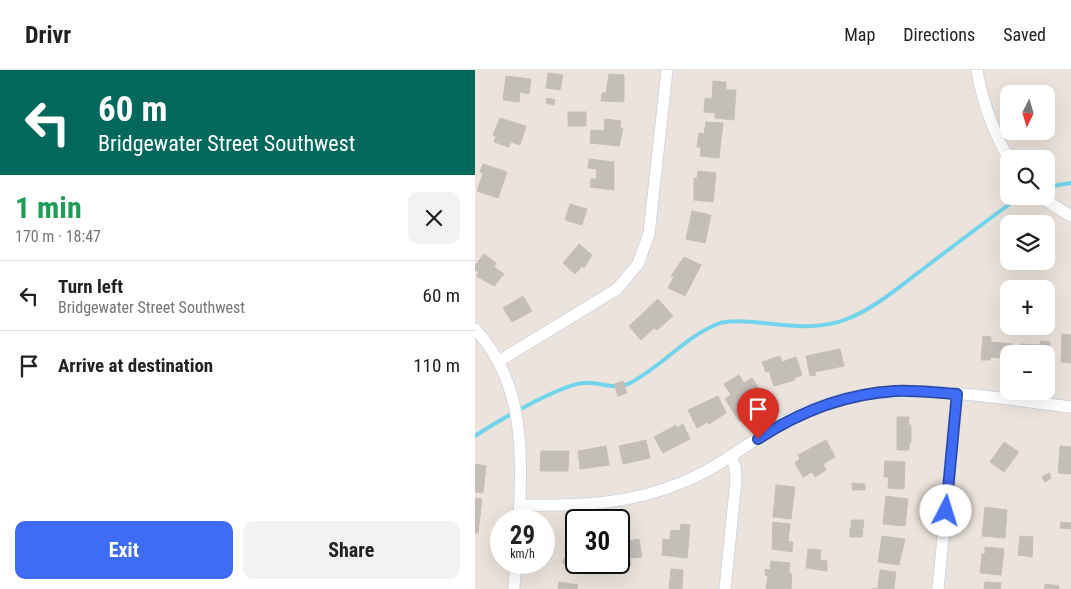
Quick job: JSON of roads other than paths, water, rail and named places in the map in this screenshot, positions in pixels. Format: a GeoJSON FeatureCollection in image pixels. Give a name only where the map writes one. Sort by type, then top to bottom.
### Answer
{"type":"FeatureCollection","features":[{"type":"Feature","properties":{"kind":"street"},"geometry":{"type":"LineString","coordinates":[[499,361],[617,289],[638,264],[649,234],[667,70]]}},
{"type":"Feature","properties":{"kind":"street"},"geometry":{"type":"LineString","coordinates":[[977,70],[980,88],[1003,150]]}},
{"type":"Feature","properties":{"kind":"street"},"geometry":{"type":"LineString","coordinates":[[1053,205],[1071,216]]}},
{"type":"Feature","properties":{"kind":"street"},"geometry":{"type":"LineString","coordinates":[[475,329],[499,361],[511,389],[518,419],[519,509]]}},
{"type":"Feature","properties":{"kind":"street"},"geometry":{"type":"LineString","coordinates":[[519,505],[580,506],[631,500],[684,482],[731,456],[785,421],[837,401],[897,391],[957,394],[1071,407]]}},
{"type":"Feature","properties":{"kind":"street"},"geometry":{"type":"LineString","coordinates":[[938,589],[957,394]]}},
{"type":"Feature","properties":{"kind":"street"},"geometry":{"type":"LineString","coordinates":[[725,589],[736,480],[731,456]]}},
{"type":"Feature","properties":{"kind":"street"},"geometry":{"type":"LineString","coordinates":[[514,589],[515,574]]}},
{"type":"Feature","properties":{"kind":"waterway"},"geometry":{"type":"LineString","coordinates":[[1055,186],[1071,183]]}},
{"type":"Feature","properties":{"kind":"waterway"},"geometry":{"type":"LineString","coordinates":[[475,436],[528,405],[573,385],[589,383],[623,386],[628,384],[651,370],[695,336],[720,323],[741,321],[789,326],[813,326],[836,323],[847,319],[887,297],[1008,205]]}}]}
